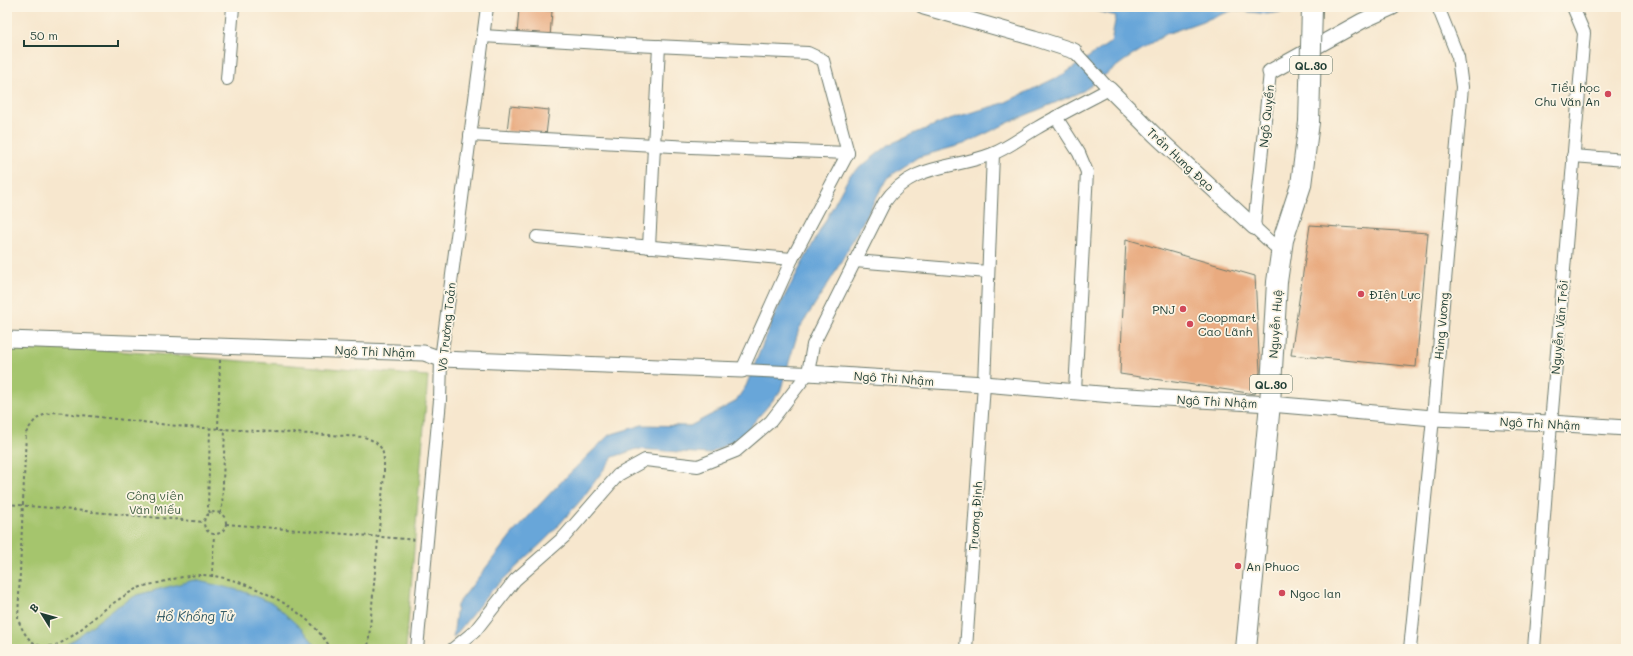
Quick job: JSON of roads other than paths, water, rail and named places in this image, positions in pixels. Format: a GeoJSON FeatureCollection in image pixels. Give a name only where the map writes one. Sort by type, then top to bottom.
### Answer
{"type":"FeatureCollection","features":[{"type":"Feature","properties":{"kind":"highway","name":"Nguyễn Huệ"},"geometry":{"type":"LineString","coordinates":[[1246,649],[1270,404],[1275,311],[1281,252],[1283,240],[1302,185],[1309,122],[1312,7]]}},
{"type":"Feature","properties":{"kind":"street"},"geometry":{"type":"LineString","coordinates":[[227,79],[233,7]]}},
{"type":"Feature","properties":{"kind":"street","name":"Võ Trường Toản"},"geometry":{"type":"LineString","coordinates":[[417,649],[440,400],[441,359],[487,7]]}},
{"type":"Feature","properties":{"kind":"street"},"geometry":{"type":"LineString","coordinates":[[452,649],[475,631],[515,580],[564,537],[618,474],[645,460],[698,466],[736,451],[771,421],[808,373],[813,345],[884,203],[892,191],[904,181],[924,171],[992,154],[1056,117],[1110,89],[1074,51],[1034,38],[924,7]]}},
{"type":"Feature","properties":{"kind":"street","name":"Ngô Quyền"},"geometry":{"type":"LineString","coordinates":[[1254,227],[1270,72],[1362,21],[1393,7]]}},
{"type":"Feature","properties":{"kind":"street","name":"Hùng Vương"},"geometry":{"type":"LineString","coordinates":[[1410,649],[1433,418],[1462,87],[1458,57],[1438,7]]}},
{"type":"Feature","properties":{"kind":"street","name":"Nguyễn Văn Trỗi"},"geometry":{"type":"LineString","coordinates":[[1534,649],[1550,423],[1584,33],[1573,7]]}},
{"type":"Feature","properties":{"kind":"street"},"geometry":{"type":"LineString","coordinates":[[483,36],[808,53],[823,60],[848,153],[792,258],[742,370],[808,373]]}},
{"type":"Feature","properties":{"kind":"street"},"geometry":{"type":"LineString","coordinates":[[649,247],[659,46]]}},
{"type":"Feature","properties":{"kind":"street","name":"Trần Hưng Đạo"},"geometry":{"type":"LineString","coordinates":[[1110,89],[1155,135],[1254,227]]}},
{"type":"Feature","properties":{"kind":"street"},"geometry":{"type":"LineString","coordinates":[[1056,117],[1078,153],[1087,172],[1075,391]]}},
{"type":"Feature","properties":{"kind":"street"},"geometry":{"type":"LineString","coordinates":[[470,135],[654,145],[848,153]]}},
{"type":"Feature","properties":{"kind":"street","name":"Trương Định"},"geometry":{"type":"LineString","coordinates":[[966,649],[984,384],[992,154]]}},
{"type":"Feature","properties":{"kind":"street"},"geometry":{"type":"LineString","coordinates":[[1573,156],[1626,160]]}},
{"type":"Feature","properties":{"kind":"street"},"geometry":{"type":"LineString","coordinates":[[1254,227],[1281,252]]}},
{"type":"Feature","properties":{"kind":"street"},"geometry":{"type":"LineString","coordinates":[[537,237],[792,258]]}},
{"type":"Feature","properties":{"kind":"street"},"geometry":{"type":"LineString","coordinates":[[855,262],[988,272]]}},
{"type":"Feature","properties":{"kind":"street","name":"Ngô Thì Nhậm"},"geometry":{"type":"LineString","coordinates":[[7,339],[424,353],[441,359],[742,370]]}},
{"type":"Feature","properties":{"kind":"street","name":"Ngô Thì Nhậm"},"geometry":{"type":"LineString","coordinates":[[808,373],[984,384],[1112,395],[1270,404],[1433,418],[1626,428]]}},
{"type":"Feature","properties":{"kind":"water"},"geometry":{"type":"Polygon","coordinates":[[[1081,7],[1316,7],[1267,14],[1234,10],[1166,34],[1124,61],[1083,91],[1012,121],[964,144],[918,157],[887,178],[833,276],[799,329],[780,392],[742,436],[709,454],[637,449],[613,457],[581,500],[548,537],[490,592],[453,638],[457,605],[512,534],[561,482],[609,435],[642,425],[690,426],[735,402],[746,386],[775,314],[850,175],[890,144],[949,119],[1004,103],[1064,74],[1111,42],[1116,16],[1081,7]]]}},
{"type":"Feature","properties":{"kind":"water","name":"Hồ Khổng Tử"},"geometry":{"type":"Polygon","coordinates":[[[194,580],[242,591],[274,604],[305,632],[318,649],[62,649],[115,608],[137,595],[194,580]]]}},
{"type":"Feature","properties":{"kind":"place","name":"Tiểu học Chu Văn An"},"geometry":{"type":"Point","coordinates":[1608,94]}},
{"type":"Feature","properties":{"kind":"place","name":"ĐIện Lực"},"geometry":{"type":"Point","coordinates":[1361,294]}},
{"type":"Feature","properties":{"kind":"place","name":"PNJ"},"geometry":{"type":"Point","coordinates":[1183,309]}},
{"type":"Feature","properties":{"kind":"place","name":"Coopmart Cao Lãnh"},"geometry":{"type":"Point","coordinates":[1190,324]}},
{"type":"Feature","properties":{"kind":"place","name":"An Phuoc"},"geometry":{"type":"Point","coordinates":[1238,566]}},
{"type":"Feature","properties":{"kind":"place","name":"Ngoc lan"},"geometry":{"type":"Point","coordinates":[1282,593]}},
{"type":"Feature","properties":{"kind":"park label","name":"Công viên Văn Miếu"},"geometry":{"type":"Point","coordinates":[155,502]}}]}
